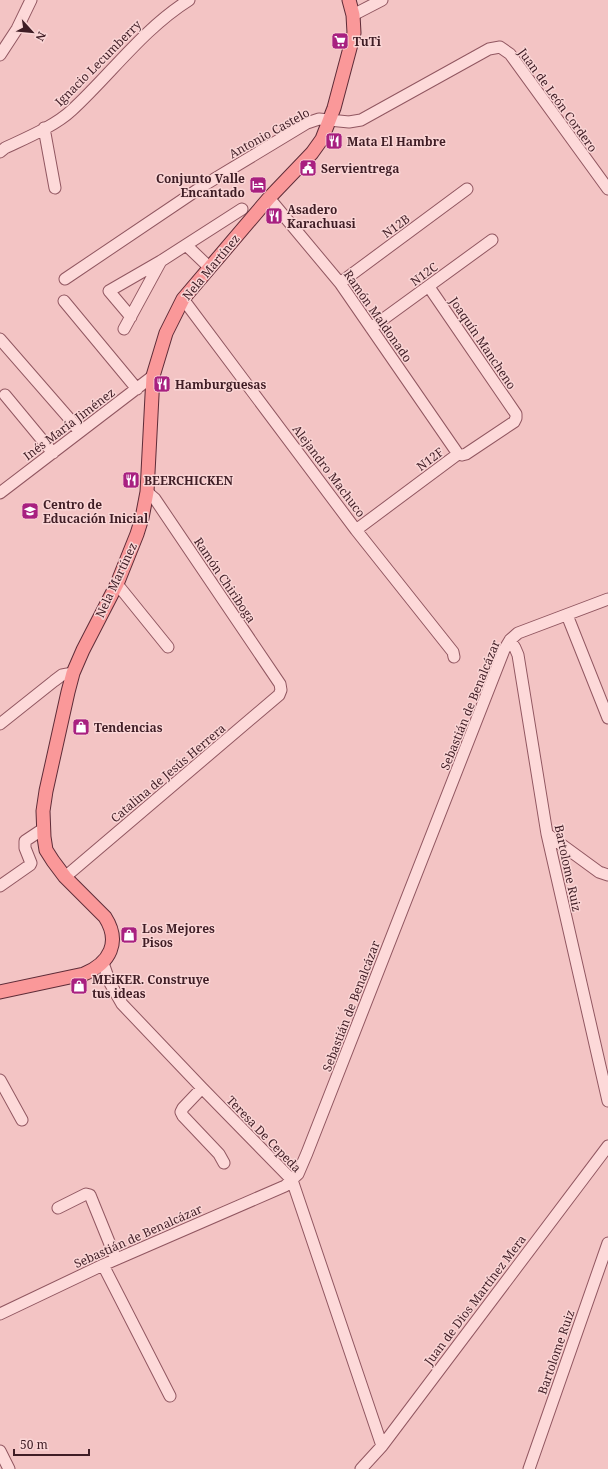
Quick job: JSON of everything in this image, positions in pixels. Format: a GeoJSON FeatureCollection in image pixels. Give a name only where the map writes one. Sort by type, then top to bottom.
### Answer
{"type":"FeatureCollection","features":[{"type":"Feature","properties":{"kind":"main road","name":"Nela Martínez"},"geometry":{"type":"LineString","coordinates":[[103,963],[108,955],[112,939],[109,923],[52,862],[46,850],[43,829],[43,811],[46,791],[68,692],[73,673],[83,650],[117,584],[142,518],[147,492],[153,376],[166,332],[183,299],[269,198],[312,153],[322,139],[330,120],[354,33],[353,16],[349,0]]}},
{"type":"Feature","properties":{"kind":"main road"},"geometry":{"type":"LineString","coordinates":[[0,992],[84,974],[103,963]]}},
{"type":"Feature","properties":{"kind":"street"},"geometry":{"type":"LineString","coordinates":[[0,54],[17,29],[31,0]]}},
{"type":"Feature","properties":{"kind":"street","name":"Ignacio Lecumberry"},"geometry":{"type":"LineString","coordinates":[[0,152],[70,112],[146,33],[189,0]]}},
{"type":"Feature","properties":{"kind":"street"},"geometry":{"type":"LineString","coordinates":[[353,16],[382,0]]}},
{"type":"Feature","properties":{"kind":"street","name":"Antonio Castelo"},"geometry":{"type":"LineString","coordinates":[[65,279],[206,184],[307,123],[319,119],[348,122],[361,120],[488,49],[500,47]]}},
{"type":"Feature","properties":{"kind":"street","name":"Juan de León Cordero"},"geometry":{"type":"LineString","coordinates":[[500,47],[510,54],[608,189]]}},
{"type":"Feature","properties":{"kind":"street"},"geometry":{"type":"LineString","coordinates":[[44,128],[55,188]]}},
{"type":"Feature","properties":{"kind":"street","name":"N12B"},"geometry":{"type":"LineString","coordinates":[[340,283],[467,189]]}},
{"type":"Feature","properties":{"kind":"street","name":"Ramón Maldonado"},"geometry":{"type":"LineString","coordinates":[[269,198],[340,283],[458,454]]}},
{"type":"Feature","properties":{"kind":"street"},"geometry":{"type":"LineString","coordinates":[[131,317],[109,291],[161,261],[242,209]]}},
{"type":"Feature","properties":{"kind":"street","name":"N12C"},"geometry":{"type":"LineString","coordinates":[[371,328],[492,240]]}},
{"type":"Feature","properties":{"kind":"street"},"geometry":{"type":"LineString","coordinates":[[186,245],[209,267]]}},
{"type":"Feature","properties":{"kind":"street"},"geometry":{"type":"LineString","coordinates":[[124,329],[161,261]]}},
{"type":"Feature","properties":{"kind":"street","name":"Joaquín Mancheno"},"geometry":{"type":"LineString","coordinates":[[429,286],[516,414]]}},
{"type":"Feature","properties":{"kind":"street","name":"Alejandro Machuco"},"geometry":{"type":"LineString","coordinates":[[183,299],[356,530],[453,652],[454,658]]}},
{"type":"Feature","properties":{"kind":"street"},"geometry":{"type":"LineString","coordinates":[[64,302],[137,389]]}},
{"type":"Feature","properties":{"kind":"street"},"geometry":{"type":"LineString","coordinates":[[0,339],[74,424],[79,432]]}},
{"type":"Feature","properties":{"kind":"street","name":"Inés María Jiménez"},"geometry":{"type":"LineString","coordinates":[[0,493],[153,376]]}},
{"type":"Feature","properties":{"kind":"street"},"geometry":{"type":"LineString","coordinates":[[5,395],[53,453]]}},
{"type":"Feature","properties":{"kind":"street","name":"N12F"},"geometry":{"type":"LineString","coordinates":[[356,530],[458,454],[462,456],[466,454],[514,422],[516,414]]}},
{"type":"Feature","properties":{"kind":"street","name":"Ramón Chiriboga"},"geometry":{"type":"LineString","coordinates":[[147,492],[155,499],[280,684]]}},
{"type":"Feature","properties":{"kind":"street"},"geometry":{"type":"LineString","coordinates":[[117,584],[168,647]]}},
{"type":"Feature","properties":{"kind":"street","name":"Sebastián de Benalcázar"},"geometry":{"type":"LineString","coordinates":[[0,1314],[116,1259],[285,1186],[292,1180],[302,1166],[501,657],[510,640],[518,633],[608,599]]}},
{"type":"Feature","properties":{"kind":"street"},"geometry":{"type":"LineString","coordinates":[[567,615],[608,718]]}},
{"type":"Feature","properties":{"kind":"street","name":"Bartolome Ruiz"},"geometry":{"type":"LineString","coordinates":[[510,640],[518,655],[547,834],[608,1101]]}},
{"type":"Feature","properties":{"kind":"street"},"geometry":{"type":"LineString","coordinates":[[0,724],[62,675],[73,673]]}},
{"type":"Feature","properties":{"kind":"street","name":"Catalina de Jesús Herrera"},"geometry":{"type":"LineString","coordinates":[[65,877],[279,695],[281,690],[280,684]]}},
{"type":"Feature","properties":{"kind":"street"},"geometry":{"type":"LineString","coordinates":[[0,886],[30,865],[31,863],[25,848],[25,841],[43,829]]}},
{"type":"Feature","properties":{"kind":"street"},"geometry":{"type":"LineString","coordinates":[[547,834],[600,872],[608,875]]}},
{"type":"Feature","properties":{"kind":"street","name":"Teresa De Cepeda"},"geometry":{"type":"LineString","coordinates":[[103,963],[110,983],[122,1004],[292,1180],[382,1446]]}},
{"type":"Feature","properties":{"kind":"street"},"geometry":{"type":"LineString","coordinates":[[0,1080],[22,1120]]}},
{"type":"Feature","properties":{"kind":"street"},"geometry":{"type":"LineString","coordinates":[[202,1088],[183,1108],[181,1112],[182,1116],[219,1154],[224,1163]]}},
{"type":"Feature","properties":{"kind":"street","name":"Juan de Dios Martínez Mera"},"geometry":{"type":"LineString","coordinates":[[361,1469],[382,1446],[608,1146]]}},
{"type":"Feature","properties":{"kind":"street"},"geometry":{"type":"LineString","coordinates":[[58,1208],[86,1194],[90,1195],[116,1259]]}},
{"type":"Feature","properties":{"kind":"street","name":"Bartolome Ruiz"},"geometry":{"type":"LineString","coordinates":[[529,1469],[608,1243]]}},
{"type":"Feature","properties":{"kind":"street"},"geometry":{"type":"LineString","coordinates":[[103,1265],[170,1396]]}},
{"type":"Feature","properties":{"kind":"street"},"geometry":{"type":"LineString","coordinates":[[0,1451],[9,1469]]}},
{"type":"Feature","properties":{"kind":"place","name":"TuTi"},"geometry":{"type":"Point","coordinates":[340,41]}},
{"type":"Feature","properties":{"kind":"place","name":"Mata El Hambre"},"geometry":{"type":"Point","coordinates":[334,141]}},
{"type":"Feature","properties":{"kind":"place","name":"Servientrega"},"geometry":{"type":"Point","coordinates":[308,168]}},
{"type":"Feature","properties":{"kind":"place","name":"Conjunto Valle Encantado"},"geometry":{"type":"Point","coordinates":[258,185]}},
{"type":"Feature","properties":{"kind":"place","name":"Asadero Karachuasi"},"geometry":{"type":"Point","coordinates":[274,216]}},
{"type":"Feature","properties":{"kind":"place","name":"Hamburguesas"},"geometry":{"type":"Point","coordinates":[162,384]}},
{"type":"Feature","properties":{"kind":"place","name":"BEERCHICKEN"},"geometry":{"type":"Point","coordinates":[131,480]}},
{"type":"Feature","properties":{"kind":"place","name":"Centro de Educación Inicial"},"geometry":{"type":"Point","coordinates":[30,511]}},
{"type":"Feature","properties":{"kind":"place","name":"Tendencias"},"geometry":{"type":"Point","coordinates":[81,727]}},
{"type":"Feature","properties":{"kind":"place","name":"Los Mejores Pisos"},"geometry":{"type":"Point","coordinates":[129,935]}},
{"type":"Feature","properties":{"kind":"place","name":"MEiKER. Construye tus ideas"},"geometry":{"type":"Point","coordinates":[79,986]}}]}
